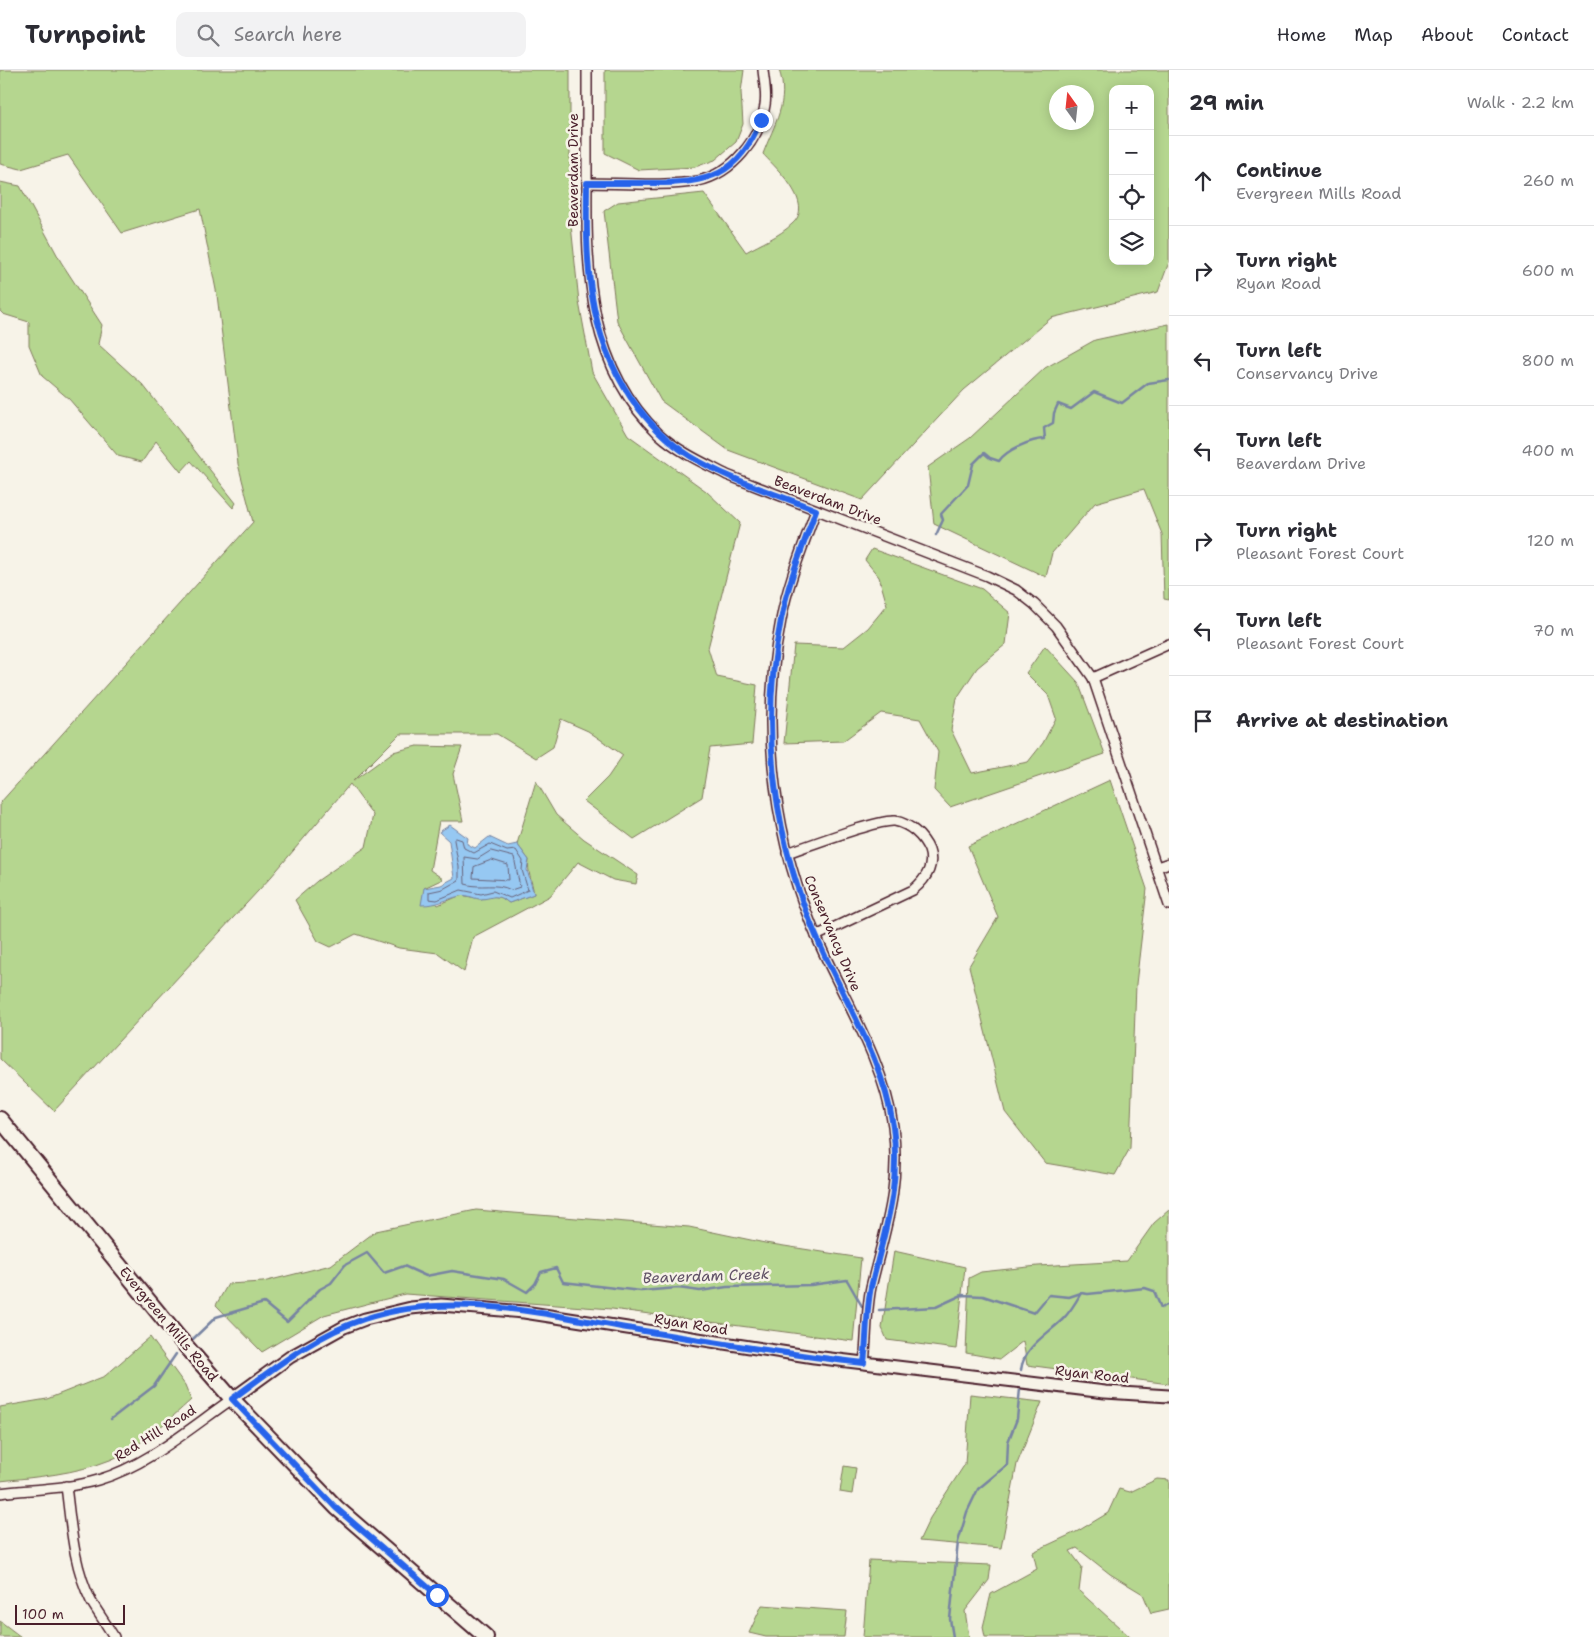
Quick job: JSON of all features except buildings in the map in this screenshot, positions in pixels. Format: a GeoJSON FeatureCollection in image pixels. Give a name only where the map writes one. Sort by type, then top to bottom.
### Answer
{"type":"FeatureCollection","features":[{"type":"Feature","properties":{"kind":"main road","name":"Evergreen Mills Road"},"geometry":{"type":"LineString","coordinates":[[0,1119],[179,1338],[232,1399],[336,1508],[486,1637]]}},
{"type":"Feature","properties":{"kind":"main road","name":"Ryan Road"},"geometry":{"type":"LineString","coordinates":[[232,1399],[290,1357],[344,1327],[365,1319],[411,1308],[441,1305],[524,1312],[714,1343],[864,1363],[1105,1392],[1169,1396]]}},
{"type":"Feature","properties":{"kind":"street","name":"Beaverdam Drive"},"geometry":{"type":"LineString","coordinates":[[587,70],[586,246],[595,315],[606,354],[641,412],[660,434],[690,456],[727,475],[1016,590],[1034,604],[1056,626],[1093,678],[1169,905]]}},
{"type":"Feature","properties":{"kind":"street"},"geometry":{"type":"LineString","coordinates":[[587,183],[687,183],[715,175],[734,162],[747,149],[755,134],[765,104],[764,70]]}},
{"type":"Feature","properties":{"kind":"street","name":"Conservancy Drive"},"geometry":{"type":"LineString","coordinates":[[816,510],[781,619],[775,657],[770,719],[772,770],[787,853],[802,903],[876,1066],[892,1124],[895,1186],[891,1212],[871,1290],[864,1363]]}},
{"type":"Feature","properties":{"kind":"street"},"geometry":{"type":"LineString","coordinates":[[1093,678],[1169,644]]}},
{"type":"Feature","properties":{"kind":"street"},"geometry":{"type":"LineString","coordinates":[[787,853],[884,821],[910,826],[921,836],[929,850],[930,870],[923,882],[913,890],[816,936]]}},
{"type":"Feature","properties":{"kind":"street"},"geometry":{"type":"LineString","coordinates":[[1157,867],[1169,863]]}},
{"type":"Feature","properties":{"kind":"street","name":"Red Hill Road"},"geometry":{"type":"LineString","coordinates":[[0,1492],[66,1486],[100,1479],[132,1466],[232,1399]]}},
{"type":"Feature","properties":{"kind":"street"},"geometry":{"type":"LineString","coordinates":[[66,1486],[78,1569],[92,1602],[114,1637]]}},
{"type":"Feature","properties":{"kind":"green space"},"geometry":{"type":"Polygon","coordinates":[[[0,70],[570,70],[570,215],[579,302],[592,372],[628,435],[706,491],[740,523],[708,648],[717,677],[757,685],[752,744],[710,748],[702,797],[634,839],[584,801],[608,777],[623,755],[588,731],[561,719],[553,747],[536,758],[497,734],[400,734],[353,781],[393,752],[417,746],[462,747],[453,774],[463,821],[439,821],[430,870],[443,879],[424,888],[438,905],[461,895],[481,899],[492,896],[502,898],[509,903],[534,894],[529,873],[529,860],[517,844],[536,781],[556,815],[584,839],[638,875],[636,884],[613,880],[578,862],[550,896],[473,937],[464,972],[438,953],[399,948],[356,934],[331,947],[318,941],[295,900],[317,881],[366,847],[373,815],[350,784],[271,877],[54,1111],[0,1059],[0,803],[253,522],[238,464],[217,295],[200,209],[122,233],[68,155],[21,169],[0,164],[0,70]]]}},
{"type":"Feature","properties":{"kind":"green space"},"geometry":{"type":"Polygon","coordinates":[[[605,70],[744,70],[741,92],[743,124],[736,142],[715,160],[695,167],[639,170],[605,153],[605,70]]]}},
{"type":"Feature","properties":{"kind":"green space"},"geometry":{"type":"Polygon","coordinates":[[[779,70],[1169,70],[1169,262],[1158,292],[1051,318],[964,390],[862,500],[728,450],[661,401],[617,321],[604,211],[618,202],[704,193],[746,252],[770,240],[792,224],[798,216],[799,207],[797,197],[791,187],[763,154],[776,123],[783,92],[779,70]]]}},
{"type":"Feature","properties":{"kind":"green space"},"geometry":{"type":"Polygon","coordinates":[[[0,182],[20,186],[61,262],[102,325],[98,344],[143,385],[236,503],[233,508],[191,461],[181,472],[156,441],[142,462],[118,456],[69,399],[42,376],[29,345],[29,322],[3,314],[0,311],[0,182]]]}},
{"type":"Feature","properties":{"kind":"green space"},"geometry":{"type":"Polygon","coordinates":[[[1169,324],[1169,600],[1164,599],[1162,534],[1144,489],[1095,503],[1052,553],[1046,577],[934,524],[928,467],[970,438],[1045,368],[1095,340],[1169,324]]]}},
{"type":"Feature","properties":{"kind":"green space"},"geometry":{"type":"Polygon","coordinates":[[[872,549],[982,589],[1010,613],[1006,644],[977,668],[957,698],[951,730],[972,773],[1028,762],[1043,743],[1056,718],[1048,695],[1026,673],[1045,646],[1078,682],[1105,754],[950,807],[934,790],[938,752],[920,719],[881,713],[843,741],[784,743],[794,645],[844,647],[868,628],[887,605],[879,577],[865,560],[872,549]]]}},
{"type":"Feature","properties":{"kind":"green space"},"geometry":{"type":"Polygon","coordinates":[[[1110,780],[1147,889],[1136,984],[1130,1148],[1115,1175],[1045,1163],[1005,1112],[969,966],[998,917],[968,846],[1110,780]]]}},
{"type":"Feature","properties":{"kind":"green space"},"geometry":{"type":"Polygon","coordinates":[[[476,1210],[689,1227],[765,1243],[861,1258],[853,1341],[612,1309],[405,1294],[324,1315],[262,1352],[216,1305],[228,1284],[263,1282],[331,1265],[376,1231],[476,1210]]]}},
{"type":"Feature","properties":{"kind":"green space"},"geometry":{"type":"Polygon","coordinates":[[[1169,1210],[1169,1384],[1027,1365],[1023,1341],[1000,1359],[966,1353],[969,1278],[981,1272],[1038,1266],[1127,1261],[1154,1223],[1169,1210]]]}},
{"type":"Feature","properties":{"kind":"green space"},"geometry":{"type":"Polygon","coordinates":[[[894,1251],[965,1267],[956,1349],[887,1340],[882,1328],[894,1251]]]}},
{"type":"Feature","properties":{"kind":"green space"},"geometry":{"type":"Polygon","coordinates":[[[150,1337],[185,1385],[191,1400],[142,1442],[110,1460],[70,1472],[0,1481],[0,1407],[47,1399],[105,1376],[150,1337]]]}},
{"type":"Feature","properties":{"kind":"green space"},"geometry":{"type":"Polygon","coordinates":[[[970,1394],[1042,1402],[1017,1464],[1001,1548],[919,1541],[930,1518],[965,1464],[970,1394]]]}},
{"type":"Feature","properties":{"kind":"green space"},"geometry":{"type":"Polygon","coordinates":[[[844,1466],[856,1468],[852,1494],[840,1492],[844,1466]]]}},
{"type":"Feature","properties":{"kind":"green space"},"geometry":{"type":"Polygon","coordinates":[[[1157,1479],[1169,1480],[1169,1609],[1151,1613],[1143,1594],[1110,1574],[1077,1548],[1070,1551],[1082,1567],[1079,1591],[1130,1637],[985,1637],[983,1627],[991,1594],[1037,1569],[1033,1552],[1078,1531],[1108,1513],[1119,1489],[1130,1492],[1157,1479]]]}},
{"type":"Feature","properties":{"kind":"green space"},"geometry":{"type":"Polygon","coordinates":[[[869,1560],[991,1565],[989,1580],[965,1611],[969,1637],[863,1637],[869,1560]]]}},
{"type":"Feature","properties":{"kind":"green space"},"geometry":{"type":"Polygon","coordinates":[[[762,1605],[847,1611],[844,1637],[766,1637],[749,1633],[762,1605]]]}},
{"type":"Feature","properties":{"kind":"green space"},"geometry":{"type":"Polygon","coordinates":[[[0,1621],[21,1637],[0,1637],[0,1621]]]}},
{"type":"Feature","properties":{"kind":"water"},"geometry":{"type":"Polygon","coordinates":[[[450,825],[468,838],[467,844],[475,848],[489,837],[508,846],[517,844],[529,860],[527,870],[534,894],[509,903],[497,897],[479,899],[462,896],[421,905],[424,888],[441,885],[454,878],[449,841],[439,832],[450,825]]]}},
{"type":"Feature","properties":{"kind":"waterway"},"geometry":{"type":"LineString","coordinates":[[936,535],[943,520],[941,514],[968,485],[973,464],[984,453],[990,458],[999,461],[1007,453],[1020,446],[1045,439],[1044,428],[1053,423],[1054,413],[1058,404],[1071,409],[1094,392],[1122,403],[1148,383],[1169,380]]}},
{"type":"Feature","properties":{"kind":"waterway","name":"Beaverdam Creek"},"geometry":{"type":"LineString","coordinates":[[193,1339],[216,1317],[264,1303],[287,1322],[320,1289],[331,1283],[345,1265],[367,1253],[384,1273],[404,1266],[426,1276],[452,1271],[504,1279],[527,1292],[535,1284],[541,1272],[556,1268],[563,1282],[641,1291],[678,1288],[700,1291],[727,1287],[811,1285],[847,1280],[863,1308]]}},
{"type":"Feature","properties":{"kind":"waterway","name":"Beaverdam Creek"},"geometry":{"type":"LineString","coordinates":[[879,1310],[936,1307],[962,1295],[983,1296],[1034,1313],[1049,1295],[1069,1297],[1081,1293],[1088,1294],[1145,1288],[1154,1291],[1161,1308],[1169,1304]]}},
{"type":"Feature","properties":{"kind":"waterway"},"geometry":{"type":"LineString","coordinates":[[1021,1370],[1031,1348],[1066,1316],[1081,1293]]}},
{"type":"Feature","properties":{"kind":"waterway","name":"Beaverdam Creek"},"geometry":{"type":"LineString","coordinates":[[111,1419],[154,1386],[176,1354]]}},
{"type":"Feature","properties":{"kind":"waterway"},"geometry":{"type":"LineString","coordinates":[[953,1637],[950,1619],[958,1542],[967,1512],[978,1489],[1007,1465],[1008,1442],[1017,1419],[1020,1389]]}},
{"type":"Feature","properties":{"kind":"route"},"geometry":{"type":"LineString","coordinates":[[437,1595],[336,1508],[232,1399],[290,1357],[344,1327],[365,1319],[411,1308],[441,1305],[524,1312],[714,1343],[864,1363],[871,1290],[884,1245],[895,1186],[896,1160],[892,1124],[876,1066],[802,903],[780,823],[772,770],[770,719],[775,657],[781,619],[790,585],[816,510],[727,475],[690,456],[660,434],[624,388],[606,354],[595,315],[588,275],[586,246],[587,183],[687,183],[700,181],[715,175],[734,162],[747,149],[761,120]]}}]}
